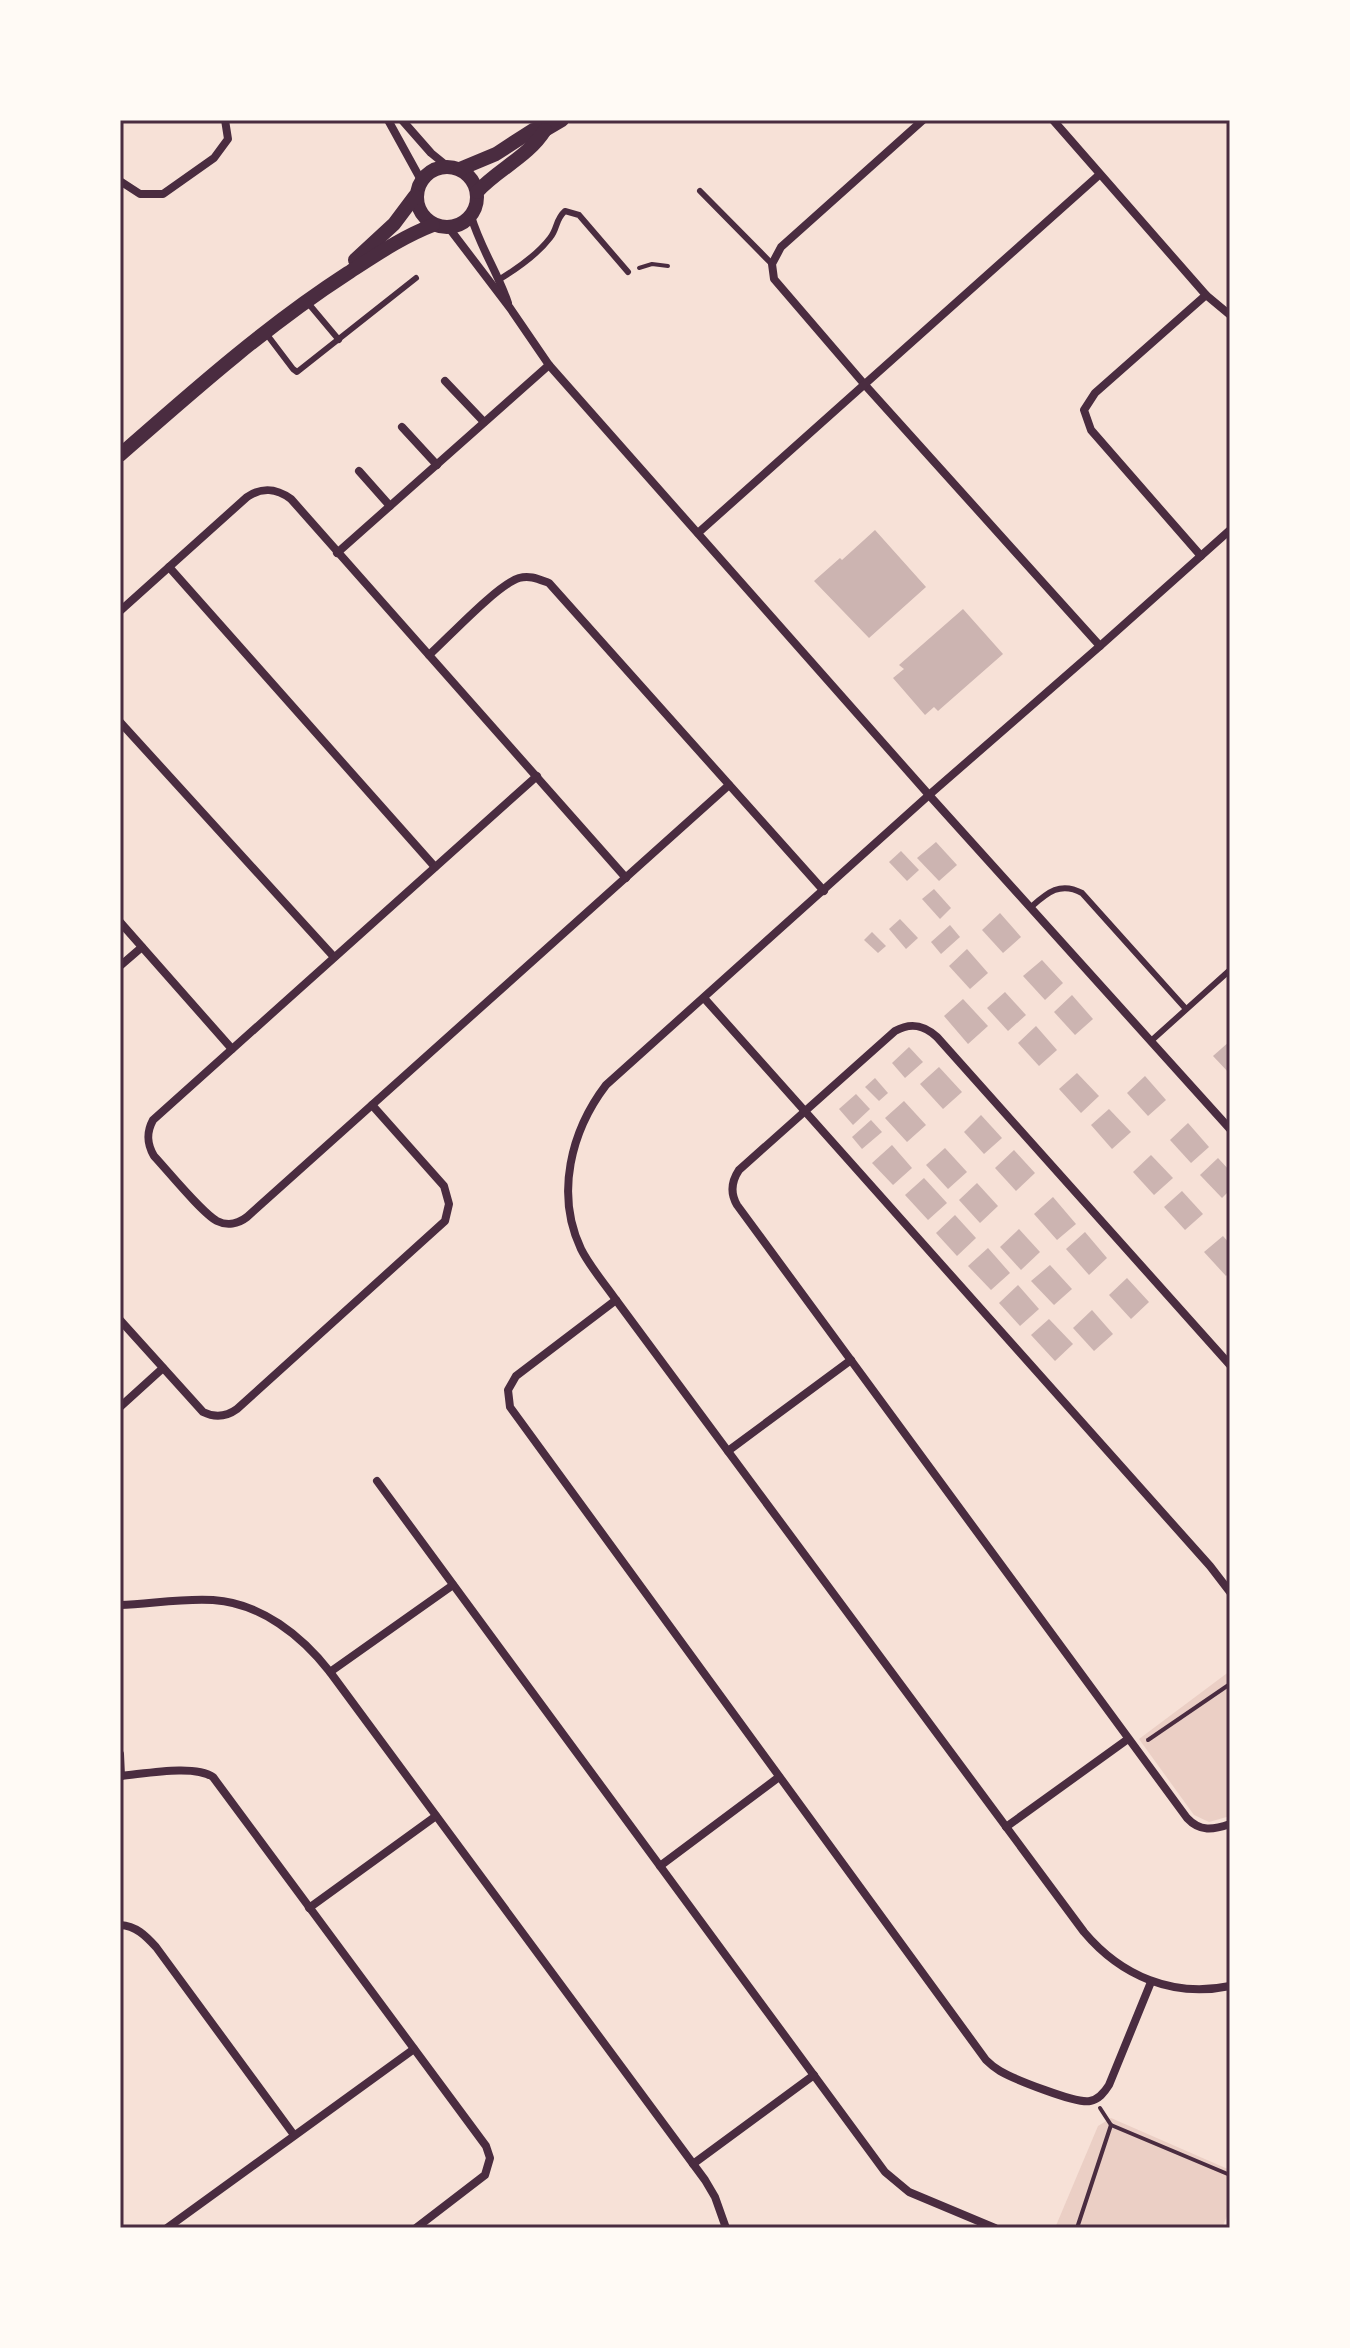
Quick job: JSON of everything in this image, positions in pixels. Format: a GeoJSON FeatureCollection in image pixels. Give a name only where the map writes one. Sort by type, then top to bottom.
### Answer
{"type":"FeatureCollection","features":[{"type":"Feature","properties":{"kind":"street"},"geometry":{"type":"LineString","coordinates":[[120,181],[140,194],[163,194],[214,158],[228,139],[225,120]]}},
{"type":"Feature","properties":{"kind":"street"},"geometry":{"type":"LineString","coordinates":[[388,120],[421,180]]}},
{"type":"Feature","properties":{"kind":"street"},"geometry":{"type":"LineString","coordinates":[[402,120],[431,153],[471,178],[477,192],[477,205],[461,225],[449,228],[433,225],[420,213],[415,196]]}},
{"type":"Feature","properties":{"kind":"street"},"geometry":{"type":"LineString","coordinates":[[477,192],[493,175],[536,143],[545,130],[562,120]]}},
{"type":"Feature","properties":{"kind":"street"},"geometry":{"type":"LineString","coordinates":[[923,120],[781,247],[772,264],[774,279],[1100,646]]}},
{"type":"Feature","properties":{"kind":"street"},"geometry":{"type":"LineString","coordinates":[[1053,120],[1206,295],[1230,315]]}},
{"type":"Feature","properties":{"kind":"street"},"geometry":{"type":"LineString","coordinates":[[120,455],[211,375],[325,288],[394,224],[415,196],[421,180],[432,169],[453,167],[496,154],[533,130],[545,130]]}},
{"type":"Feature","properties":{"kind":"street"},"geometry":{"type":"LineString","coordinates":[[698,533],[1099,175]]}},
{"type":"Feature","properties":{"kind":"street"},"geometry":{"type":"LineString","coordinates":[[471,216],[510,308]]}},
{"type":"Feature","properties":{"kind":"street"},"geometry":{"type":"LineString","coordinates":[[325,288],[403,238],[433,225]]}},
{"type":"Feature","properties":{"kind":"street"},"geometry":{"type":"LineString","coordinates":[[449,228],[549,365],[929,795],[1230,1129]]}},
{"type":"Feature","properties":{"kind":"street"},"geometry":{"type":"LineString","coordinates":[[1201,556],[1091,430],[1084,410],[1095,393],[1206,295]]}},
{"type":"Feature","properties":{"kind":"street"},"geometry":{"type":"LineString","coordinates":[[337,553],[549,365]]}},
{"type":"Feature","properties":{"kind":"street"},"geometry":{"type":"LineString","coordinates":[[445,381],[484,422]]}},
{"type":"Feature","properties":{"kind":"street"},"geometry":{"type":"LineString","coordinates":[[402,427],[437,465]]}},
{"type":"Feature","properties":{"kind":"street"},"geometry":{"type":"LineString","coordinates":[[359,471],[390,506]]}},
{"type":"Feature","properties":{"kind":"street"},"geometry":{"type":"LineString","coordinates":[[120,611],[247,497],[263,490],[279,491],[291,499],[626,878]]}},
{"type":"Feature","properties":{"kind":"street"},"geometry":{"type":"LineString","coordinates":[[1230,530],[606,1085],[585,1117],[572,1153],[568,1192],[575,1232],[582,1251],[616,1300],[1095,1945],[1121,1967],[1151,1982],[1189,1990],[1230,1986]]}},
{"type":"Feature","properties":{"kind":"street"},"geometry":{"type":"LineString","coordinates":[[169,567],[435,867]]}},
{"type":"Feature","properties":{"kind":"street"},"geometry":{"type":"LineString","coordinates":[[429,655],[500,590],[517,579],[530,576],[549,583],[824,891]]}},
{"type":"Feature","properties":{"kind":"street"},"geometry":{"type":"LineString","coordinates":[[120,722],[334,957]]}},
{"type":"Feature","properties":{"kind":"street"},"geometry":{"type":"LineString","coordinates":[[537,776],[153,1120],[148,1134],[154,1156],[210,1216],[222,1223],[235,1223],[247,1217],[729,785]]}},
{"type":"Feature","properties":{"kind":"street"},"geometry":{"type":"LineString","coordinates":[[120,922],[232,1049]]}},
{"type":"Feature","properties":{"kind":"street"},"geometry":{"type":"LineString","coordinates":[[120,966],[142,947]]}},
{"type":"Feature","properties":{"kind":"street"},"geometry":{"type":"LineString","coordinates":[[704,998],[1230,1592]]}},
{"type":"Feature","properties":{"kind":"street"},"geometry":{"type":"LineString","coordinates":[[1228,1359],[931,1031],[914,1025],[895,1031],[739,1170],[734,1178],[732,1193],[737,1205],[1191,1823],[1210,1830],[1230,1824]]}},
{"type":"Feature","properties":{"kind":"street"},"geometry":{"type":"LineString","coordinates":[[120,1320],[203,1412],[218,1416],[231,1413],[445,1221],[449,1204],[444,1186],[372,1105]]}},
{"type":"Feature","properties":{"kind":"street"},"geometry":{"type":"LineString","coordinates":[[616,1300],[516,1376],[510,1384],[508,1401],[512,1412],[986,2060],[1001,2072],[1074,2100],[1094,2100],[1109,2085],[1151,1982]]}},
{"type":"Feature","properties":{"kind":"street"},"geometry":{"type":"LineString","coordinates":[[728,1451],[851,1360]]}},
{"type":"Feature","properties":{"kind":"street"},"geometry":{"type":"LineString","coordinates":[[120,1407],[163,1368]]}},
{"type":"Feature","properties":{"kind":"street"},"geometry":{"type":"LineString","coordinates":[[377,1481],[885,2172],[909,2192],[995,2228]]}},
{"type":"Feature","properties":{"kind":"street"},"geometry":{"type":"LineString","coordinates":[[330,1672],[453,1585]]}},
{"type":"Feature","properties":{"kind":"street"},"geometry":{"type":"LineString","coordinates":[[120,1605],[212,1600],[245,1608],[292,1632],[319,1658],[693,2164],[715,2197],[726,2228]]}},
{"type":"Feature","properties":{"kind":"street"},"geometry":{"type":"LineString","coordinates":[[1006,1827],[1128,1739]]}},
{"type":"Feature","properties":{"kind":"street"},"geometry":{"type":"LineString","coordinates":[[120,1754],[121,1776],[195,1771],[213,1777],[486,2146],[490,2158],[488,2170],[481,2180],[416,2228]]}},
{"type":"Feature","properties":{"kind":"street"},"geometry":{"type":"LineString","coordinates":[[660,1866],[779,1777]]}},
{"type":"Feature","properties":{"kind":"street"},"geometry":{"type":"LineString","coordinates":[[309,1908],[436,1816]]}},
{"type":"Feature","properties":{"kind":"street"},"geometry":{"type":"LineString","coordinates":[[120,1925],[129,1925],[142,1932],[156,1947],[294,2135]]}},
{"type":"Feature","properties":{"kind":"street"},"geometry":{"type":"LineString","coordinates":[[167,2228],[414,2049]]}},
{"type":"Feature","properties":{"kind":"street"},"geometry":{"type":"LineString","coordinates":[[693,2164],[814,2075]]}},
{"type":"Feature","properties":{"kind":"lane"},"geometry":{"type":"LineString","coordinates":[[700,191],[772,264]]}},
{"type":"Feature","properties":{"kind":"lane"},"geometry":{"type":"LineString","coordinates":[[500,279],[540,249],[553,235],[557,218],[565,211],[579,215],[628,272]]}},
{"type":"Feature","properties":{"kind":"lane"},"geometry":{"type":"LineString","coordinates":[[265,332],[297,372],[416,278]]}},
{"type":"Feature","properties":{"kind":"lane"},"geometry":{"type":"LineString","coordinates":[[307,302],[339,340]]}},
{"type":"Feature","properties":{"kind":"lane"},"geometry":{"type":"LineString","coordinates":[[1031,907],[1054,889],[1069,887],[1082,893],[1186,1009]]}},
{"type":"Feature","properties":{"kind":"lane"},"geometry":{"type":"LineString","coordinates":[[1151,1041],[1230,970]]}},
{"type":"Feature","properties":{"kind":"path"},"geometry":{"type":"LineString","coordinates":[[628,272],[652,264],[668,266]]}},
{"type":"Feature","properties":{"kind":"path"},"geometry":{"type":"LineString","coordinates":[[1136,1749],[1230,1684]]}},
{"type":"Feature","properties":{"kind":"path"},"geometry":{"type":"LineString","coordinates":[[1094,2100],[1111,2125],[1230,2175]]}},
{"type":"Feature","properties":{"kind":"path"},"geometry":{"type":"LineString","coordinates":[[1077,2228],[1111,2125]]}},
{"type":"Feature","properties":{"kind":"shaded area"},"geometry":{"type":"Polygon","coordinates":[[[1230,1671],[1230,1816],[1209,1822],[1194,1815],[1139,1739],[1230,1671]]]}},
{"type":"Feature","properties":{"kind":"shaded area"},"geometry":{"type":"Polygon","coordinates":[[[1111,2118],[1230,2170],[1230,2209],[1222,2228],[1055,2228],[1098,2126],[1111,2118]]]}},
{"type":"Feature","properties":{"kind":"building"},"geometry":{"type":"Polygon","coordinates":[[[875,530],[926,587],[869,638],[814,581],[875,530]]]}},
{"type":"Feature","properties":{"kind":"building"},"geometry":{"type":"Polygon","coordinates":[[[963,609],[1003,654],[938,711],[934,707],[925,715],[893,678],[904,669],[899,665],[963,609]]]}},
{"type":"Feature","properties":{"kind":"building"},"geometry":{"type":"Polygon","coordinates":[[[936,842],[957,865],[939,881],[917,858],[936,842]]]}},
{"type":"Feature","properties":{"kind":"building"},"geometry":{"type":"Polygon","coordinates":[[[901,851],[919,870],[907,881],[889,862],[901,851]]]}},
{"type":"Feature","properties":{"kind":"building"},"geometry":{"type":"Polygon","coordinates":[[[934,889],[951,908],[940,919],[922,899],[934,889]]]}},
{"type":"Feature","properties":{"kind":"building"},"geometry":{"type":"Polygon","coordinates":[[[1000,913],[1021,937],[1003,953],[982,930],[1000,913]]]}},
{"type":"Feature","properties":{"kind":"building"},"geometry":{"type":"Polygon","coordinates":[[[900,919],[918,938],[906,949],[889,929],[900,919]]]}},
{"type":"Feature","properties":{"kind":"building"},"geometry":{"type":"Polygon","coordinates":[[[950,925],[960,937],[941,954],[931,942],[950,925]]]}},
{"type":"Feature","properties":{"kind":"building"},"geometry":{"type":"Polygon","coordinates":[[[872,932],[886,946],[878,953],[864,940],[872,932]]]}},
{"type":"Feature","properties":{"kind":"building"},"geometry":{"type":"Polygon","coordinates":[[[967,949],[988,973],[970,989],[949,966],[967,949]]]}},
{"type":"Feature","properties":{"kind":"building"},"geometry":{"type":"Polygon","coordinates":[[[1042,960],[1063,983],[1045,1000],[1023,976],[1042,960]]]}},
{"type":"Feature","properties":{"kind":"building"},"geometry":{"type":"Polygon","coordinates":[[[1005,992],[1026,1015],[1008,1031],[987,1008],[1005,992]]]}},
{"type":"Feature","properties":{"kind":"building"},"geometry":{"type":"Polygon","coordinates":[[[1072,995],[1093,1019],[1075,1035],[1054,1012],[1072,995]]]}},
{"type":"Feature","properties":{"kind":"building"},"geometry":{"type":"Polygon","coordinates":[[[963,999],[988,1026],[968,1044],[944,1016],[963,999]]]}},
{"type":"Feature","properties":{"kind":"building"},"geometry":{"type":"Polygon","coordinates":[[[1036,1026],[1057,1050],[1039,1066],[1018,1043],[1036,1026]]]}},
{"type":"Feature","properties":{"kind":"building"},"geometry":{"type":"Polygon","coordinates":[[[1230,1041],[1230,1074],[1213,1056],[1230,1041]]]}},
{"type":"Feature","properties":{"kind":"building"},"geometry":{"type":"Polygon","coordinates":[[[909,1047],[923,1062],[905,1078],[892,1063],[909,1047]]]}},
{"type":"Feature","properties":{"kind":"building"},"geometry":{"type":"Polygon","coordinates":[[[939,1067],[962,1092],[943,1109],[920,1084],[939,1067]]]}},
{"type":"Feature","properties":{"kind":"building"},"geometry":{"type":"Polygon","coordinates":[[[1077,1073],[1099,1096],[1081,1113],[1059,1089],[1077,1073]]]}},
{"type":"Feature","properties":{"kind":"building"},"geometry":{"type":"Polygon","coordinates":[[[1145,1076],[1166,1100],[1148,1116],[1127,1093],[1145,1076]]]}},
{"type":"Feature","properties":{"kind":"building"},"geometry":{"type":"Polygon","coordinates":[[[875,1078],[888,1093],[879,1101],[865,1087],[875,1078]]]}},
{"type":"Feature","properties":{"kind":"building"},"geometry":{"type":"Polygon","coordinates":[[[856,1094],[870,1109],[853,1125],[839,1109],[856,1094]]]}},
{"type":"Feature","properties":{"kind":"building"},"geometry":{"type":"Polygon","coordinates":[[[904,1101],[926,1125],[907,1142],[885,1118],[904,1101]]]}},
{"type":"Feature","properties":{"kind":"building"},"geometry":{"type":"Polygon","coordinates":[[[1109,1109],[1131,1132],[1112,1149],[1091,1125],[1109,1109]]]}},
{"type":"Feature","properties":{"kind":"building"},"geometry":{"type":"Polygon","coordinates":[[[981,1115],[1002,1138],[984,1154],[964,1132],[981,1115]]]}},
{"type":"Feature","properties":{"kind":"building"},"geometry":{"type":"Polygon","coordinates":[[[871,1120],[882,1132],[862,1149],[852,1137],[871,1120]]]}},
{"type":"Feature","properties":{"kind":"building"},"geometry":{"type":"Polygon","coordinates":[[[1188,1123],[1209,1147],[1191,1163],[1170,1140],[1188,1123]]]}},
{"type":"Feature","properties":{"kind":"building"},"geometry":{"type":"Polygon","coordinates":[[[892,1145],[912,1168],[893,1185],[872,1163],[892,1145]]]}},
{"type":"Feature","properties":{"kind":"building"},"geometry":{"type":"Polygon","coordinates":[[[945,1148],[967,1172],[948,1189],[926,1165],[945,1148]]]}},
{"type":"Feature","properties":{"kind":"building"},"geometry":{"type":"Polygon","coordinates":[[[1014,1150],[1035,1173],[1016,1191],[995,1168],[1014,1150]]]}},
{"type":"Feature","properties":{"kind":"building"},"geometry":{"type":"Polygon","coordinates":[[[1151,1155],[1173,1178],[1154,1195],[1133,1172],[1151,1155]]]}},
{"type":"Feature","properties":{"kind":"building"},"geometry":{"type":"Polygon","coordinates":[[[1218,1158],[1230,1171],[1230,1190],[1222,1198],[1200,1175],[1218,1158]]]}},
{"type":"Feature","properties":{"kind":"building"},"geometry":{"type":"Polygon","coordinates":[[[924,1178],[947,1203],[928,1220],[905,1195],[924,1178]]]}},
{"type":"Feature","properties":{"kind":"building"},"geometry":{"type":"Polygon","coordinates":[[[977,1183],[998,1206],[980,1223],[959,1200],[977,1183]]]}},
{"type":"Feature","properties":{"kind":"building"},"geometry":{"type":"Polygon","coordinates":[[[1182,1191],[1203,1214],[1185,1230],[1164,1207],[1182,1191]]]}},
{"type":"Feature","properties":{"kind":"building"},"geometry":{"type":"Polygon","coordinates":[[[1053,1197],[1076,1224],[1057,1240],[1034,1214],[1053,1197]]]}},
{"type":"Feature","properties":{"kind":"building"},"geometry":{"type":"Polygon","coordinates":[[[955,1215],[976,1238],[957,1256],[936,1233],[955,1215]]]}},
{"type":"Feature","properties":{"kind":"building"},"geometry":{"type":"Polygon","coordinates":[[[1019,1229],[1040,1252],[1021,1270],[1000,1247],[1019,1229]]]}},
{"type":"Feature","properties":{"kind":"building"},"geometry":{"type":"Polygon","coordinates":[[[1085,1232],[1107,1258],[1089,1275],[1066,1249],[1085,1232]]]}},
{"type":"Feature","properties":{"kind":"building"},"geometry":{"type":"Polygon","coordinates":[[[1223,1236],[1230,1244],[1230,1272],[1226,1276],[1204,1252],[1223,1236]]]}},
{"type":"Feature","properties":{"kind":"building"},"geometry":{"type":"Polygon","coordinates":[[[988,1248],[1010,1273],[991,1290],[968,1266],[988,1248]]]}},
{"type":"Feature","properties":{"kind":"building"},"geometry":{"type":"Polygon","coordinates":[[[1050,1265],[1072,1289],[1054,1305],[1031,1281],[1050,1265]]]}},
{"type":"Feature","properties":{"kind":"building"},"geometry":{"type":"Polygon","coordinates":[[[1127,1278],[1149,1302],[1131,1319],[1109,1295],[1127,1278]]]}},
{"type":"Feature","properties":{"kind":"building"},"geometry":{"type":"Polygon","coordinates":[[[1018,1285],[1039,1309],[1020,1326],[999,1303],[1018,1285]]]}},
{"type":"Feature","properties":{"kind":"building"},"geometry":{"type":"Polygon","coordinates":[[[1092,1310],[1113,1334],[1094,1351],[1073,1328],[1092,1310]]]}},
{"type":"Feature","properties":{"kind":"building"},"geometry":{"type":"Polygon","coordinates":[[[1049,1319],[1073,1344],[1055,1361],[1031,1335],[1049,1319]]]}}]}
